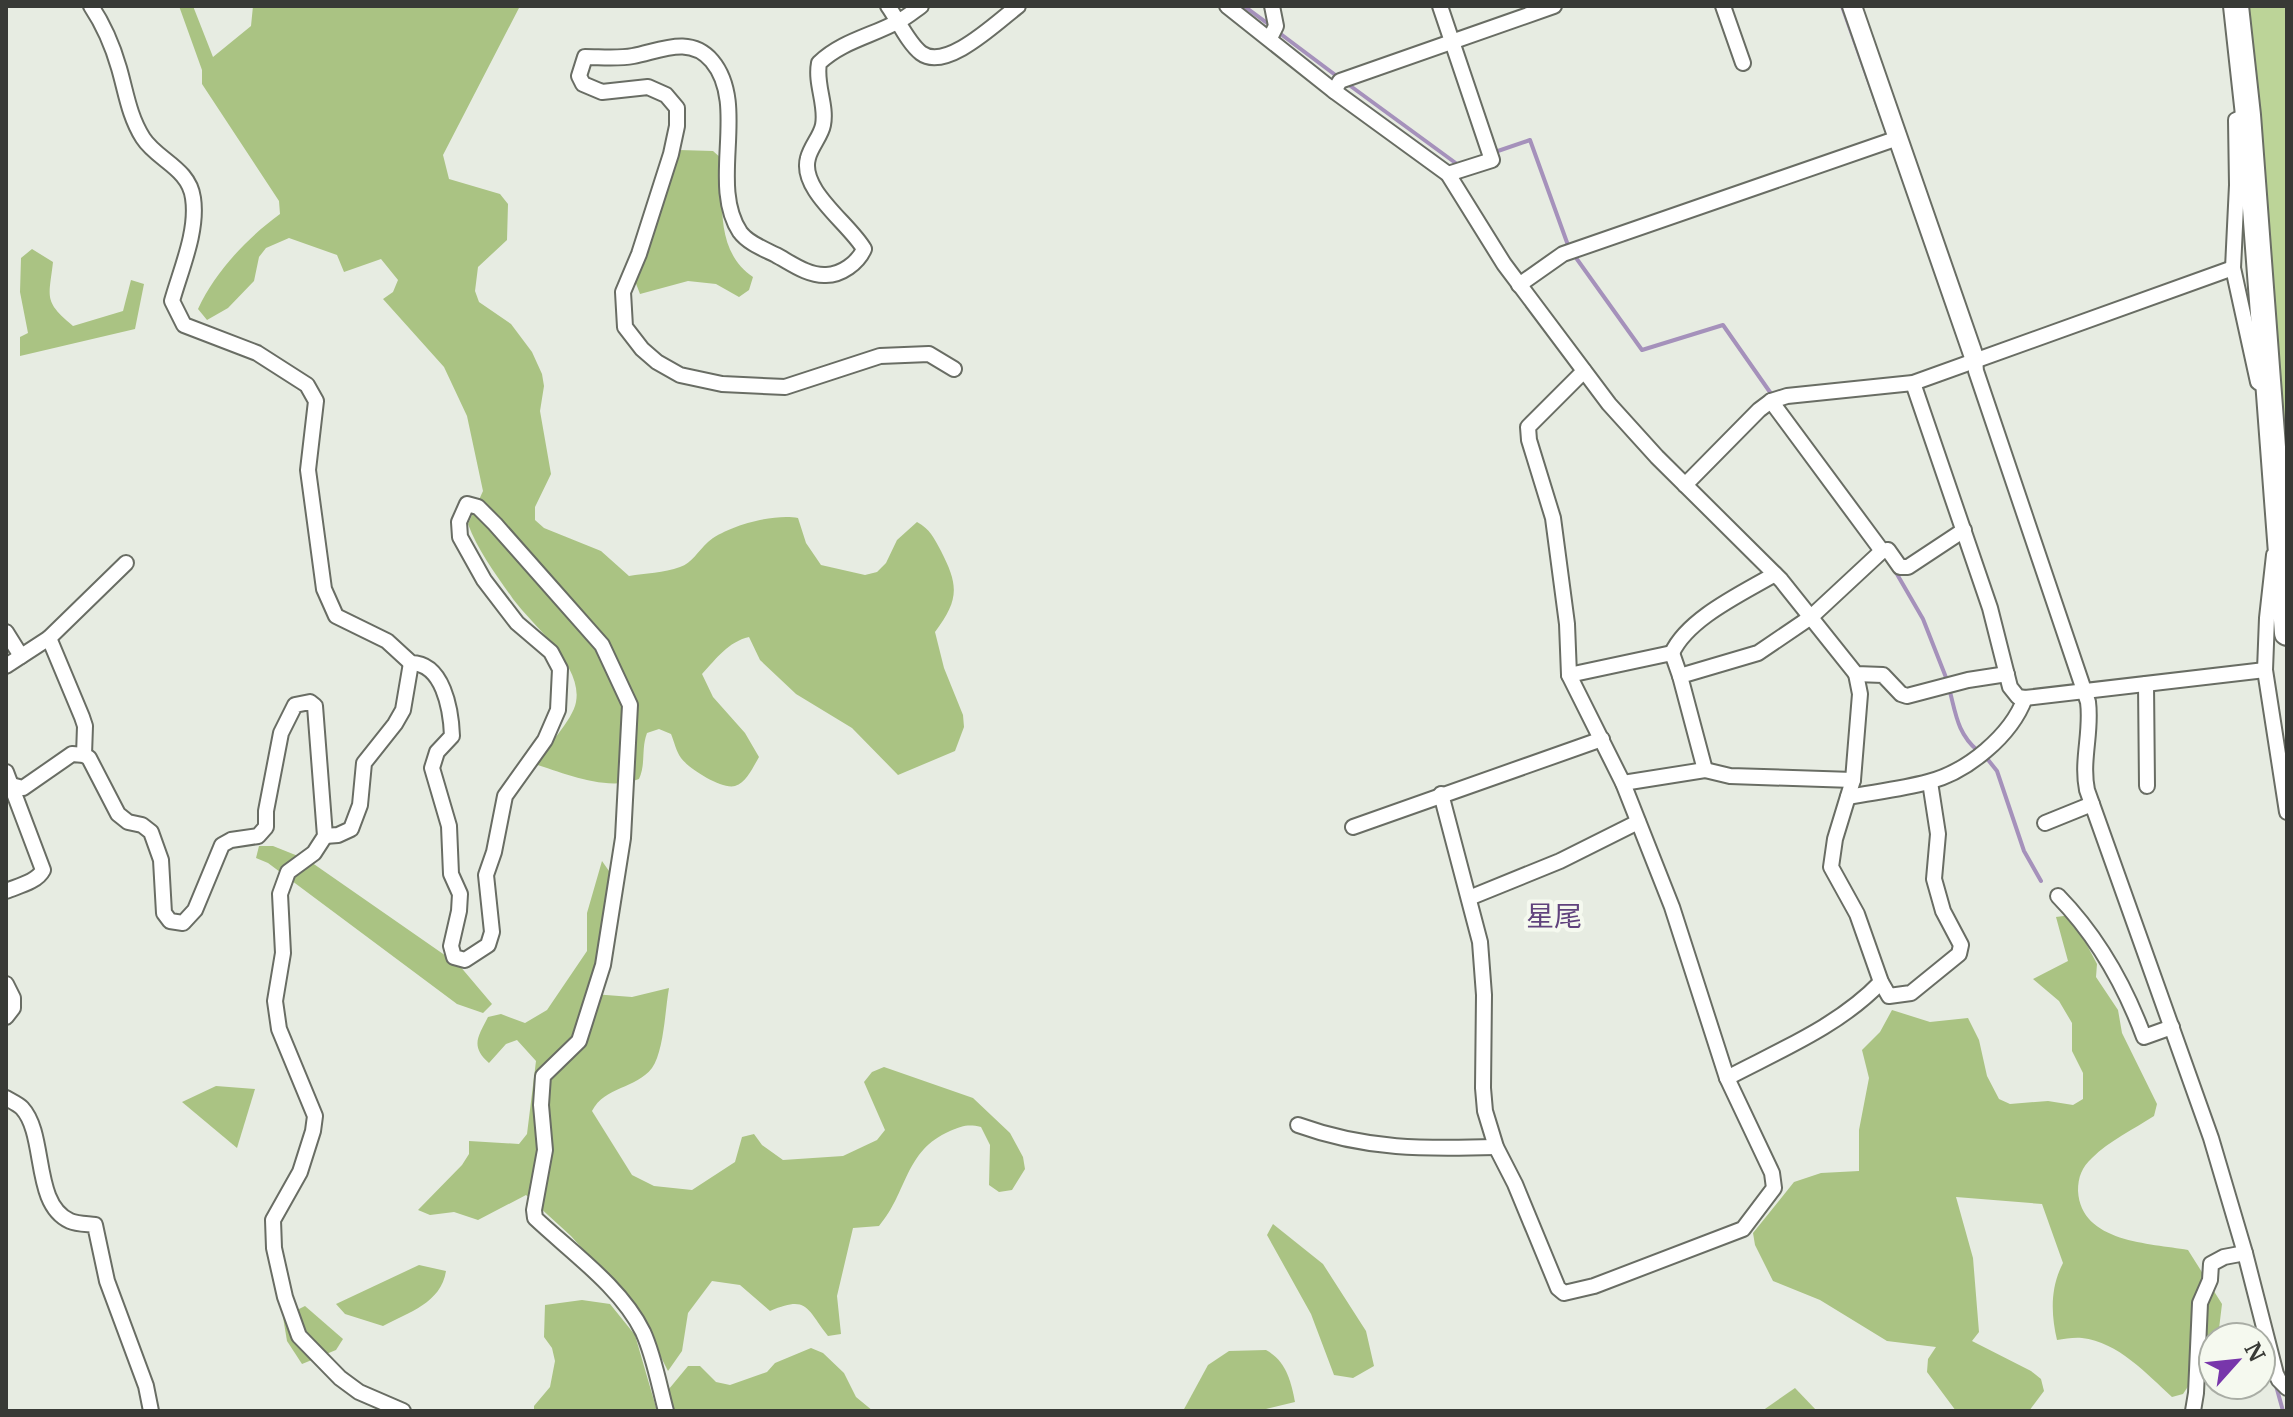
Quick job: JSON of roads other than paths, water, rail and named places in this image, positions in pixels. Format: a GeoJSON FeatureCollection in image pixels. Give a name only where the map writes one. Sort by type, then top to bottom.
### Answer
{"type":"FeatureCollection","features":[{"type":"Feature","properties":{"kind":"highway"},"geometry":{"type":"LineString","coordinates":[[2236,6],[2248,115],[2287,633]]}},
{"type":"Feature","properties":{"kind":"street"},"geometry":{"type":"LineString","coordinates":[[91,6],[119,66],[127,105],[144,140],[189,184],[194,221],[172,301],[184,325],[257,353],[307,385],[316,401],[308,470],[324,589],[336,616],[387,641],[411,663],[421,663],[431,669],[437,678],[451,715],[452,736],[437,752],[432,768],[449,826],[451,874],[460,894],[451,946],[454,957],[465,960],[488,945],[492,932],[486,875],[505,796],[545,740],[558,710],[560,669],[551,652],[517,623],[484,580],[460,537],[459,522],[467,504],[478,507],[495,524],[602,645],[630,705],[623,838],[603,965],[579,1041],[543,1076],[541,1105],[545,1150],[534,1210],[535,1218],[585,1261],[634,1318],[643,1333],[666,1411]]}},
{"type":"Feature","properties":{"kind":"street"},"geometry":{"type":"LineString","coordinates":[[888,6],[919,52],[933,59],[959,50],[1018,6]]}},
{"type":"Feature","properties":{"kind":"street"},"geometry":{"type":"LineString","coordinates":[[921,6],[899,21],[862,36],[819,63],[823,127],[806,161],[808,174],[821,201],[856,235],[864,249],[861,258],[846,269],[829,275],[812,274],[742,234],[729,201],[727,92],[711,59],[691,47],[675,45],[631,57],[585,57],[579,76],[583,84],[602,92],[648,87],[666,95],[677,108],[671,154],[639,254],[623,292],[625,327],[657,362],[680,375],[722,384],[785,387],[880,356],[929,354],[954,369]]}},
{"type":"Feature","properties":{"kind":"street"},"geometry":{"type":"LineString","coordinates":[[1227,6],[1334,91],[1448,174],[1519,285],[1584,371],[1634,432],[1775,574],[1856,674],[1860,694],[1853,780],[1835,839],[1831,867],[1857,914],[1889,996],[1905,996],[1917,989],[1959,954],[1961,945],[1943,911],[1934,879],[1938,834],[1930,782]]}},
{"type":"Feature","properties":{"kind":"street"},"geometry":{"type":"LineString","coordinates":[[1270,38],[1276,26],[1272,6]]}},
{"type":"Feature","properties":{"kind":"street"},"geometry":{"type":"LineString","coordinates":[[1440,6],[1492,160],[1448,174]]}},
{"type":"Feature","properties":{"kind":"street"},"geometry":{"type":"LineString","coordinates":[[1334,91],[1340,81],[1554,6]]}},
{"type":"Feature","properties":{"kind":"street"},"geometry":{"type":"LineString","coordinates":[[1723,6],[1743,63]]}},
{"type":"Feature","properties":{"kind":"street"},"geometry":{"type":"LineString","coordinates":[[1852,6],[1975,360],[1976,371],[2085,691],[2090,725],[2085,775],[2092,804],[2211,1138],[2276,1374],[2287,1388]]}},
{"type":"Feature","properties":{"kind":"street"},"geometry":{"type":"LineString","coordinates":[[2248,115],[2236,120],[2233,268],[2256,377],[2262,386],[2269,389]]}},
{"type":"Feature","properties":{"kind":"street"},"geometry":{"type":"LineString","coordinates":[[1519,285],[1563,254],[1898,138]]}},
{"type":"Feature","properties":{"kind":"street"},"geometry":{"type":"LineString","coordinates":[[1685,485],[1771,401],[1787,396],[1913,383],[2233,268]]}},
{"type":"Feature","properties":{"kind":"street"},"geometry":{"type":"LineString","coordinates":[[1441,794],[1469,898],[1483,968],[1485,1111],[1496,1147],[1558,1288],[1564,1293],[1575,1292],[1743,1229],[1775,1182],[1727,1078],[1672,907],[1623,783],[1569,675],[1567,624],[1553,518],[1529,440],[1528,427],[1584,371]]}},
{"type":"Feature","properties":{"kind":"street"},"geometry":{"type":"LineString","coordinates":[[1913,383],[1990,608],[2014,692],[2025,698],[2265,670]]}},
{"type":"Feature","properties":{"kind":"street"},"geometry":{"type":"LineString","coordinates":[[1771,401],[1882,551]]}},
{"type":"Feature","properties":{"kind":"street"},"geometry":{"type":"LineString","coordinates":[[1680,676],[1758,653],[1811,617],[1882,551],[1888,550],[1904,568],[1964,530]]}},
{"type":"Feature","properties":{"kind":"street"},"geometry":{"type":"LineString","coordinates":[[2281,544],[2271,561],[2265,670],[2287,812]]}},
{"type":"Feature","properties":{"kind":"street"},"geometry":{"type":"LineString","coordinates":[[6,666],[49,638],[126,563]]}},
{"type":"Feature","properties":{"kind":"street"},"geometry":{"type":"LineString","coordinates":[[1705,770],[1672,653],[1679,638],[1719,608],[1775,574]]}},
{"type":"Feature","properties":{"kind":"street"},"geometry":{"type":"LineString","coordinates":[[6,632],[21,656]]}},
{"type":"Feature","properties":{"kind":"street"},"geometry":{"type":"LineString","coordinates":[[49,638],[85,726],[84,755],[94,767],[118,814],[151,832],[161,860],[164,913],[170,921],[183,923],[195,910],[222,845],[231,840],[258,836],[266,827],[266,811],[281,733],[295,705],[310,702],[315,706],[325,836],[314,853],[288,872],[280,894],[283,953],[275,1001],[279,1029],[315,1116],[300,1172],[273,1220],[274,1248],[285,1297],[299,1336],[340,1378],[359,1392],[403,1411]]}},
{"type":"Feature","properties":{"kind":"street"},"geometry":{"type":"LineString","coordinates":[[1569,675],[1672,653]]}},
{"type":"Feature","properties":{"kind":"street"},"geometry":{"type":"LineString","coordinates":[[325,836],[338,835],[351,829],[360,805],[364,763],[403,710],[411,663]]}},
{"type":"Feature","properties":{"kind":"street"},"geometry":{"type":"LineString","coordinates":[[1856,674],[1883,675],[1901,694],[1907,696],[1968,680],[2007,674]]}},
{"type":"Feature","properties":{"kind":"street"},"geometry":{"type":"LineString","coordinates":[[2146,684],[2147,786]]}},
{"type":"Feature","properties":{"kind":"street"},"geometry":{"type":"LineString","coordinates":[[1848,797],[1930,782],[1962,766],[1999,737],[2025,698]]}},
{"type":"Feature","properties":{"kind":"street"},"geometry":{"type":"LineString","coordinates":[[1353,827],[1602,739]]}},
{"type":"Feature","properties":{"kind":"street"},"geometry":{"type":"LineString","coordinates":[[8,778],[23,788],[72,754],[84,755]]}},
{"type":"Feature","properties":{"kind":"street"},"geometry":{"type":"LineString","coordinates":[[1623,783],[1705,770],[1730,776],[1853,780]]}},
{"type":"Feature","properties":{"kind":"street"},"geometry":{"type":"LineString","coordinates":[[6,891],[34,880],[43,870],[8,778]]}},
{"type":"Feature","properties":{"kind":"street"},"geometry":{"type":"LineString","coordinates":[[2045,823],[2092,804]]}},
{"type":"Feature","properties":{"kind":"street"},"geometry":{"type":"LineString","coordinates":[[1469,898],[1551,865],[1638,822]]}},
{"type":"Feature","properties":{"kind":"street"},"geometry":{"type":"LineString","coordinates":[[2058,896],[2108,962],[2144,1037],[2172,1027]]}},
{"type":"Feature","properties":{"kind":"street"},"geometry":{"type":"LineString","coordinates":[[1727,1078],[1824,1027],[1852,1009],[1881,982]]}},
{"type":"Feature","properties":{"kind":"street"},"geometry":{"type":"LineString","coordinates":[[6,984],[13,998],[13,1008],[6,1017]]}},
{"type":"Feature","properties":{"kind":"street"},"geometry":{"type":"LineString","coordinates":[[6,1098],[22,1107],[30,1123],[48,1194],[56,1208],[69,1221],[95,1225],[107,1281],[146,1386],[151,1411]]}},
{"type":"Feature","properties":{"kind":"street"},"geometry":{"type":"LineString","coordinates":[[1298,1125],[1377,1146],[1496,1147]]}},
{"type":"Feature","properties":{"kind":"street"},"geometry":{"type":"LineString","coordinates":[[2193,1411],[2200,1303],[2210,1280],[2211,1264],[2224,1257],[2245,1253]]}},
{"type":"Feature","properties":{"kind":"waterway"},"geometry":{"type":"LineString","coordinates":[[1244,6],[1271,26]]}},
{"type":"Feature","properties":{"kind":"waterway"},"geometry":{"type":"LineString","coordinates":[[1842,6],[1881,116]]}},
{"type":"Feature","properties":{"kind":"waterway"},"geometry":{"type":"LineString","coordinates":[[1278,32],[1338,77]]}},
{"type":"Feature","properties":{"kind":"waterway"},"geometry":{"type":"LineString","coordinates":[[1345,82],[1457,164]]}},
{"type":"Feature","properties":{"kind":"waterway"},"geometry":{"type":"LineString","coordinates":[[1492,153],[1530,140],[1569,248]]}},
{"type":"Feature","properties":{"kind":"waterway"},"geometry":{"type":"LineString","coordinates":[[1574,255],[1642,350],[1723,325],[1772,395]]}},
{"type":"Feature","properties":{"kind":"waterway"},"geometry":{"type":"LineString","coordinates":[[1894,569],[1923,619],[1947,680]]}},
{"type":"Feature","properties":{"kind":"waterway"},"geometry":{"type":"LineString","coordinates":[[1949,688],[1961,730],[1978,751]]}},
{"type":"Feature","properties":{"kind":"waterway"},"geometry":{"type":"LineString","coordinates":[[1985,756],[1997,771],[2024,851],[2041,881]]}},
{"type":"Feature","properties":{"kind":"waterway"},"geometry":{"type":"LineString","coordinates":[[2079,762],[2079,781]]}},
{"type":"Feature","properties":{"kind":"waterway"},"geometry":{"type":"LineString","coordinates":[[2277,1389],[2283,1411]]}},
{"type":"Feature","properties":{"kind":"district","name":"星尾"},"geometry":{"type":"Point","coordinates":[1554,916]}}]}
